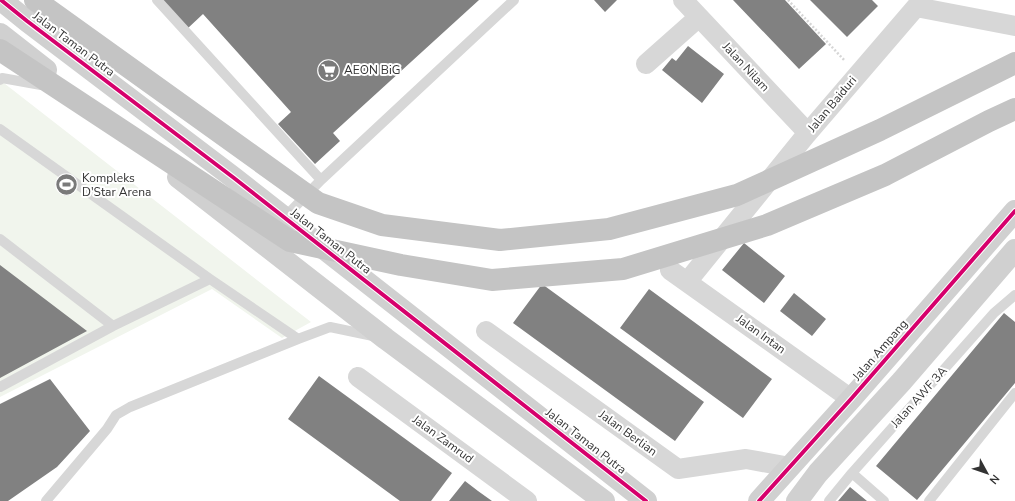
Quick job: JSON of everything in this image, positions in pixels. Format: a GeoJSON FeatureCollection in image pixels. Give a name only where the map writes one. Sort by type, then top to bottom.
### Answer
{"type":"FeatureCollection","features":[{"type":"Feature","properties":{"kind":"highway"},"geometry":{"type":"LineString","coordinates":[[42,4],[318,203],[382,224],[500,240],[609,229],[737,195],[880,130],[1015,63]]}},
{"type":"Feature","properties":{"kind":"highway"},"geometry":{"type":"LineString","coordinates":[[0,50],[290,241],[402,265],[492,280],[623,269],[767,226],[885,175],[1015,109]]}},
{"type":"Feature","properties":{"kind":"street","name":"Jalan Taman Putra"},"geometry":{"type":"LineString","coordinates":[[1,0],[285,217],[646,501]]}},
{"type":"Feature","properties":{"kind":"street"},"geometry":{"type":"LineString","coordinates":[[17,0],[27,21]]}},
{"type":"Feature","properties":{"kind":"street","name":"Jalan Nilam"},"geometry":{"type":"LineString","coordinates":[[683,0],[808,133]]}},
{"type":"Feature","properties":{"kind":"street","name":"Jalan Baiduri"},"geometry":{"type":"LineString","coordinates":[[687,282],[858,74],[912,4],[1015,26]]}},
{"type":"Feature","properties":{"kind":"street"},"geometry":{"type":"LineString","coordinates":[[646,64],[699,17]]}},
{"type":"Feature","properties":{"kind":"street"},"geometry":{"type":"LineString","coordinates":[[0,34],[260,242],[604,501]]}},
{"type":"Feature","properties":{"kind":"street","name":"Jalan Ampang"},"geometry":{"type":"LineString","coordinates":[[759,501],[851,399],[1015,211]]}},
{"type":"Feature","properties":{"kind":"street"},"geometry":{"type":"LineString","coordinates":[[797,501],[818,473],[902,381],[1015,250]]}},
{"type":"Feature","properties":{"kind":"street","name":"Jalan Intan"},"geometry":{"type":"LineString","coordinates":[[670,270],[851,399]]}},
{"type":"Feature","properties":{"kind":"street","name":"Jalan Berlian"},"geometry":{"type":"LineString","coordinates":[[486,331],[678,469],[746,459],[790,468]]}},
{"type":"Feature","properties":{"kind":"street","name":"Jalan Zamrud"},"geometry":{"type":"LineString","coordinates":[[358,377],[527,501]]}},
{"type":"Feature","properties":{"kind":"lane"},"geometry":{"type":"LineString","coordinates":[[157,0],[321,180]]}},
{"type":"Feature","properties":{"kind":"lane"},"geometry":{"type":"LineString","coordinates":[[260,242],[321,180],[514,0]]}},
{"type":"Feature","properties":{"kind":"lane"},"geometry":{"type":"LineString","coordinates":[[0,80],[2,78],[40,84],[116,128]]}},
{"type":"Feature","properties":{"kind":"lane"},"geometry":{"type":"LineString","coordinates":[[0,129],[210,279],[298,339]]}},
{"type":"Feature","properties":{"kind":"lane"},"geometry":{"type":"LineString","coordinates":[[0,239],[113,326]]}},
{"type":"Feature","properties":{"kind":"lane"},"geometry":{"type":"LineString","coordinates":[[0,387],[113,326],[210,279]]}},
{"type":"Feature","properties":{"kind":"lane","name":"Jalan AWF 3A"},"geometry":{"type":"LineString","coordinates":[[828,501],[994,313],[1014,297]]}},
{"type":"Feature","properties":{"kind":"lane"},"geometry":{"type":"LineString","coordinates":[[46,501],[107,429],[116,416],[130,407],[330,327],[386,338]]}},
{"type":"Feature","properties":{"kind":"lane"},"geometry":{"type":"LineString","coordinates":[[929,501],[1015,393]]}},
{"type":"Feature","properties":{"kind":"lane"},"geometry":{"type":"LineString","coordinates":[[852,473],[884,501]]}},
{"type":"Feature","properties":{"kind":"path"},"geometry":{"type":"LineString","coordinates":[[788,0],[858,74]]}},
{"type":"Feature","properties":{"kind":"shaded area","name":"Kompleks D'Star Arena"},"geometry":{"type":"Polygon","coordinates":[[[0,80],[311,322],[282,338],[212,289],[0,397],[0,80]]]}},
{"type":"Feature","properties":{"kind":"building","name":"AEON BiG"},"geometry":{"type":"Polygon","coordinates":[[[161,0],[479,0],[333,133],[340,141],[315,164],[278,124],[291,112],[203,14],[187,29],[161,0]]]}},
{"type":"Feature","properties":{"kind":"building"},"geometry":{"type":"Polygon","coordinates":[[[594,0],[617,0],[605,12],[594,0]]]}},
{"type":"Feature","properties":{"kind":"building"},"geometry":{"type":"Polygon","coordinates":[[[733,0],[785,0],[826,44],[799,69],[733,0]]]}},
{"type":"Feature","properties":{"kind":"building"},"geometry":{"type":"Polygon","coordinates":[[[810,0],[872,0],[878,6],[847,37],[810,0]]]}},
{"type":"Feature","properties":{"kind":"building"},"geometry":{"type":"Polygon","coordinates":[[[688,46],[724,74],[702,103],[662,70],[672,58],[676,61],[688,46]]]}},
{"type":"Feature","properties":{"kind":"building"},"geometry":{"type":"Polygon","coordinates":[[[744,243],[785,276],[764,303],[722,270],[744,243]]]}},
{"type":"Feature","properties":{"kind":"building"},"geometry":{"type":"Polygon","coordinates":[[[0,265],[87,331],[0,378],[0,265]]]}},
{"type":"Feature","properties":{"kind":"building"},"geometry":{"type":"Polygon","coordinates":[[[542,284],[704,402],[675,441],[513,323],[542,284]]]}},
{"type":"Feature","properties":{"kind":"building"},"geometry":{"type":"Polygon","coordinates":[[[649,289],[772,379],[743,418],[620,328],[649,289]]]}},
{"type":"Feature","properties":{"kind":"building"},"geometry":{"type":"Polygon","coordinates":[[[794,293],[826,319],[812,336],[780,311],[794,293]]]}},
{"type":"Feature","properties":{"kind":"building"},"geometry":{"type":"Polygon","coordinates":[[[1004,313],[1015,322],[1015,383],[917,500],[876,466],[1004,313]]]}},
{"type":"Feature","properties":{"kind":"building"},"geometry":{"type":"Polygon","coordinates":[[[319,376],[452,473],[431,501],[400,501],[288,419],[319,376]]]}},
{"type":"Feature","properties":{"kind":"building"},"geometry":{"type":"Polygon","coordinates":[[[50,379],[90,431],[57,467],[8,501],[0,501],[0,404],[50,379]]]}},
{"type":"Feature","properties":{"kind":"building"},"geometry":{"type":"Polygon","coordinates":[[[465,481],[478,491],[492,501],[449,501],[465,481]]]}},
{"type":"Feature","properties":{"kind":"building"},"geometry":{"type":"Polygon","coordinates":[[[850,487],[867,501],[838,501],[850,487]]]}},
{"type":"Feature","properties":{"kind":"cycle path"},"geometry":{"type":"LineString","coordinates":[[1,0],[234,178],[646,501]]}},
{"type":"Feature","properties":{"kind":"cycle path"},"geometry":{"type":"LineString","coordinates":[[759,501],[851,399],[1015,211]]}},
{"type":"Feature","properties":{"kind":"place","name":"AEON BiG"},"geometry":{"type":"Point","coordinates":[328,70]}},
{"type":"Feature","properties":{"kind":"place","name":"Kompleks D'Star Arena"},"geometry":{"type":"Point","coordinates":[67,185]}}]}
